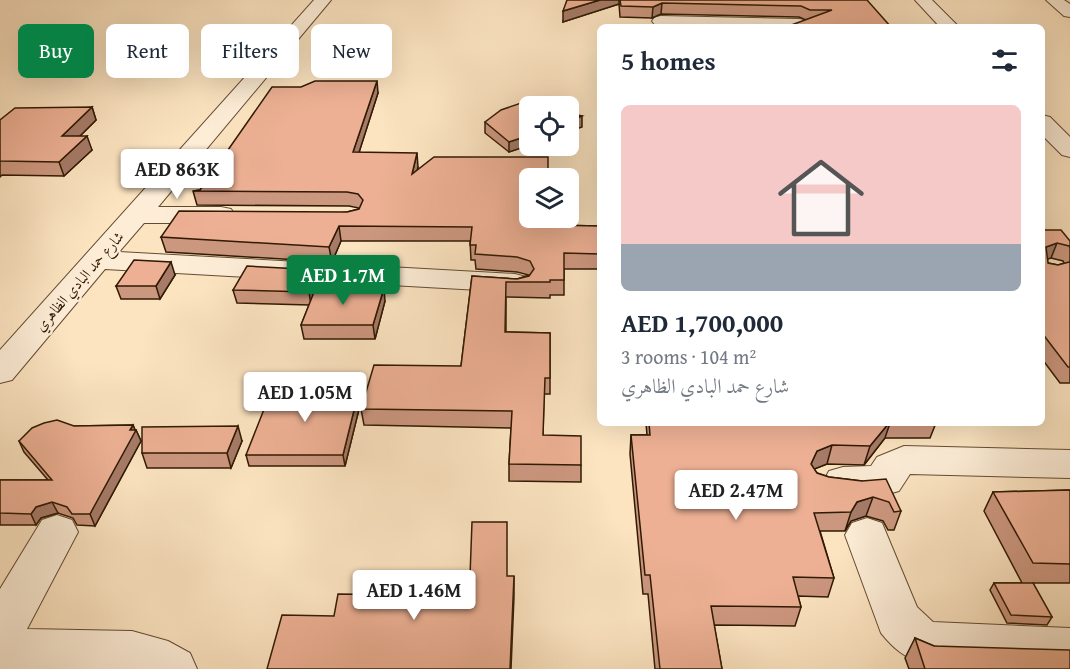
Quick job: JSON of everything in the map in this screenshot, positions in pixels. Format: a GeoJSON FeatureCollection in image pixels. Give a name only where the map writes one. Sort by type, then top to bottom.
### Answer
{"type":"FeatureCollection","features":[{"type":"Feature","properties":{"kind":"street","name":"شارع حمد البادي الظاهري"},"geometry":{"type":"LineString","coordinates":[[3,365],[98,260],[323,0]]}},
{"type":"Feature","properties":{"kind":"street"},"geometry":{"type":"LineString","coordinates":[[923,0],[947,24]]}},
{"type":"Feature","properties":{"kind":"street"},"geometry":{"type":"LineString","coordinates":[[1054,0],[1070,12]]}},
{"type":"Feature","properties":{"kind":"street"},"geometry":{"type":"LineString","coordinates":[[789,6],[799,24]]}},
{"type":"Feature","properties":{"kind":"street"},"geometry":{"type":"LineString","coordinates":[[661,21],[765,24]]}},
{"type":"Feature","properties":{"kind":"street"},"geometry":{"type":"LineString","coordinates":[[1045,125],[1070,150]]}},
{"type":"Feature","properties":{"kind":"street"},"geometry":{"type":"LineString","coordinates":[[136,215],[242,215]]}},
{"type":"Feature","properties":{"kind":"street"},"geometry":{"type":"LineString","coordinates":[[98,260],[517,283]]}},
{"type":"Feature","properties":{"kind":"street"},"geometry":{"type":"LineString","coordinates":[[828,481],[856,483],[885,481],[891,467],[904,460],[1070,464]]}},
{"type":"Feature","properties":{"kind":"street"},"geometry":{"type":"LineString","coordinates":[[0,632],[57,532]]}},
{"type":"Feature","properties":{"kind":"street"},"geometry":{"type":"LineString","coordinates":[[867,535],[898,619],[908,631],[924,643],[1070,650]]}},
{"type":"Feature","properties":{"kind":"street"},"geometry":{"type":"LineString","coordinates":[[0,650],[132,653],[151,657],[172,669]]}},
{"type":"Feature","properties":{"kind":"building"},"geometry":{"type":"Polygon","coordinates":[[[567,0],[600,0],[563,11],[567,0]]]}},
{"type":"Feature","properties":{"kind":"building"},"geometry":{"type":"Polygon","coordinates":[[[620,0],[867,0],[888,24],[794,24],[832,10],[810,10],[801,6],[662,3],[653,7],[621,6],[620,0]]]}},
{"type":"Feature","properties":{"kind":"building"},"geometry":{"type":"Polygon","coordinates":[[[315,81],[377,81],[353,152],[417,153],[412,174],[434,157],[548,157],[548,168],[519,168],[519,228],[597,226],[597,254],[564,253],[564,280],[506,282],[505,332],[550,333],[550,378],[545,378],[543,435],[581,436],[581,465],[509,464],[512,411],[361,409],[374,365],[461,366],[472,276],[517,279],[529,276],[534,269],[530,261],[517,257],[475,254],[476,245],[470,245],[472,227],[339,226],[329,247],[161,237],[179,211],[347,212],[359,209],[363,200],[358,194],[347,192],[193,191],[200,190],[272,87],[301,87],[315,81]]]}},
{"type":"Feature","properties":{"kind":"building"},"geometry":{"type":"Polygon","coordinates":[[[519,104],[519,139],[509,142],[485,122],[501,110],[519,104]]]}},
{"type":"Feature","properties":{"kind":"building"},"geometry":{"type":"Polygon","coordinates":[[[92,107],[62,136],[87,136],[59,162],[0,161],[0,120],[15,108],[92,107]]]}},
{"type":"Feature","properties":{"kind":"building"},"geometry":{"type":"Polygon","coordinates":[[[1045,230],[1061,230],[1070,241],[1070,248],[1057,243],[1046,247],[1048,263],[1058,265],[1070,261],[1070,367],[1045,337],[1045,230]]]}},
{"type":"Feature","properties":{"kind":"building"},"geometry":{"type":"Polygon","coordinates":[[[134,260],[171,262],[156,286],[116,286],[134,260]]]}},
{"type":"Feature","properties":{"kind":"building"},"geometry":{"type":"Polygon","coordinates":[[[247,266],[319,270],[309,292],[233,290],[247,266]]]}},
{"type":"Feature","properties":{"kind":"building"},"geometry":{"type":"Polygon","coordinates":[[[316,287],[384,288],[373,325],[301,325],[316,287]]]}},
{"type":"Feature","properties":{"kind":"building"},"geometry":{"type":"Polygon","coordinates":[[[272,389],[359,390],[343,455],[246,455],[272,389]]]}},
{"type":"Feature","properties":{"kind":"building"},"geometry":{"type":"Polygon","coordinates":[[[57,420],[74,426],[133,425],[130,430],[136,430],[90,514],[72,514],[67,507],[52,502],[36,507],[31,514],[0,513],[0,480],[52,480],[19,441],[32,428],[57,420]]]}},
{"type":"Feature","properties":{"kind":"building"},"geometry":{"type":"Polygon","coordinates":[[[238,426],[227,453],[142,453],[142,427],[238,426]]]}},
{"type":"Feature","properties":{"kind":"building"},"geometry":{"type":"Polygon","coordinates":[[[649,426],[887,426],[870,446],[832,445],[817,451],[811,464],[817,473],[829,477],[862,481],[886,479],[901,511],[894,512],[889,502],[873,497],[857,502],[851,512],[814,513],[834,578],[793,577],[801,607],[711,606],[722,669],[660,669],[650,575],[645,575],[631,435],[650,435],[649,426]]]}},
{"type":"Feature","properties":{"kind":"building"},"geometry":{"type":"Polygon","coordinates":[[[1070,490],[1070,564],[1033,563],[993,492],[1070,490]]]}},
{"type":"Feature","properties":{"kind":"building"},"geometry":{"type":"Polygon","coordinates":[[[472,522],[507,522],[507,576],[514,576],[510,669],[267,669],[282,615],[334,616],[338,594],[415,595],[417,575],[470,576],[472,522]]]}},
{"type":"Feature","properties":{"kind":"building"},"geometry":{"type":"Polygon","coordinates":[[[994,583],[1033,583],[1052,617],[1011,615],[994,583]]]}},
{"type":"Feature","properties":{"kind":"building"},"geometry":{"type":"Polygon","coordinates":[[[915,638],[934,646],[1070,650],[1070,669],[925,669],[915,638]]]}}]}
